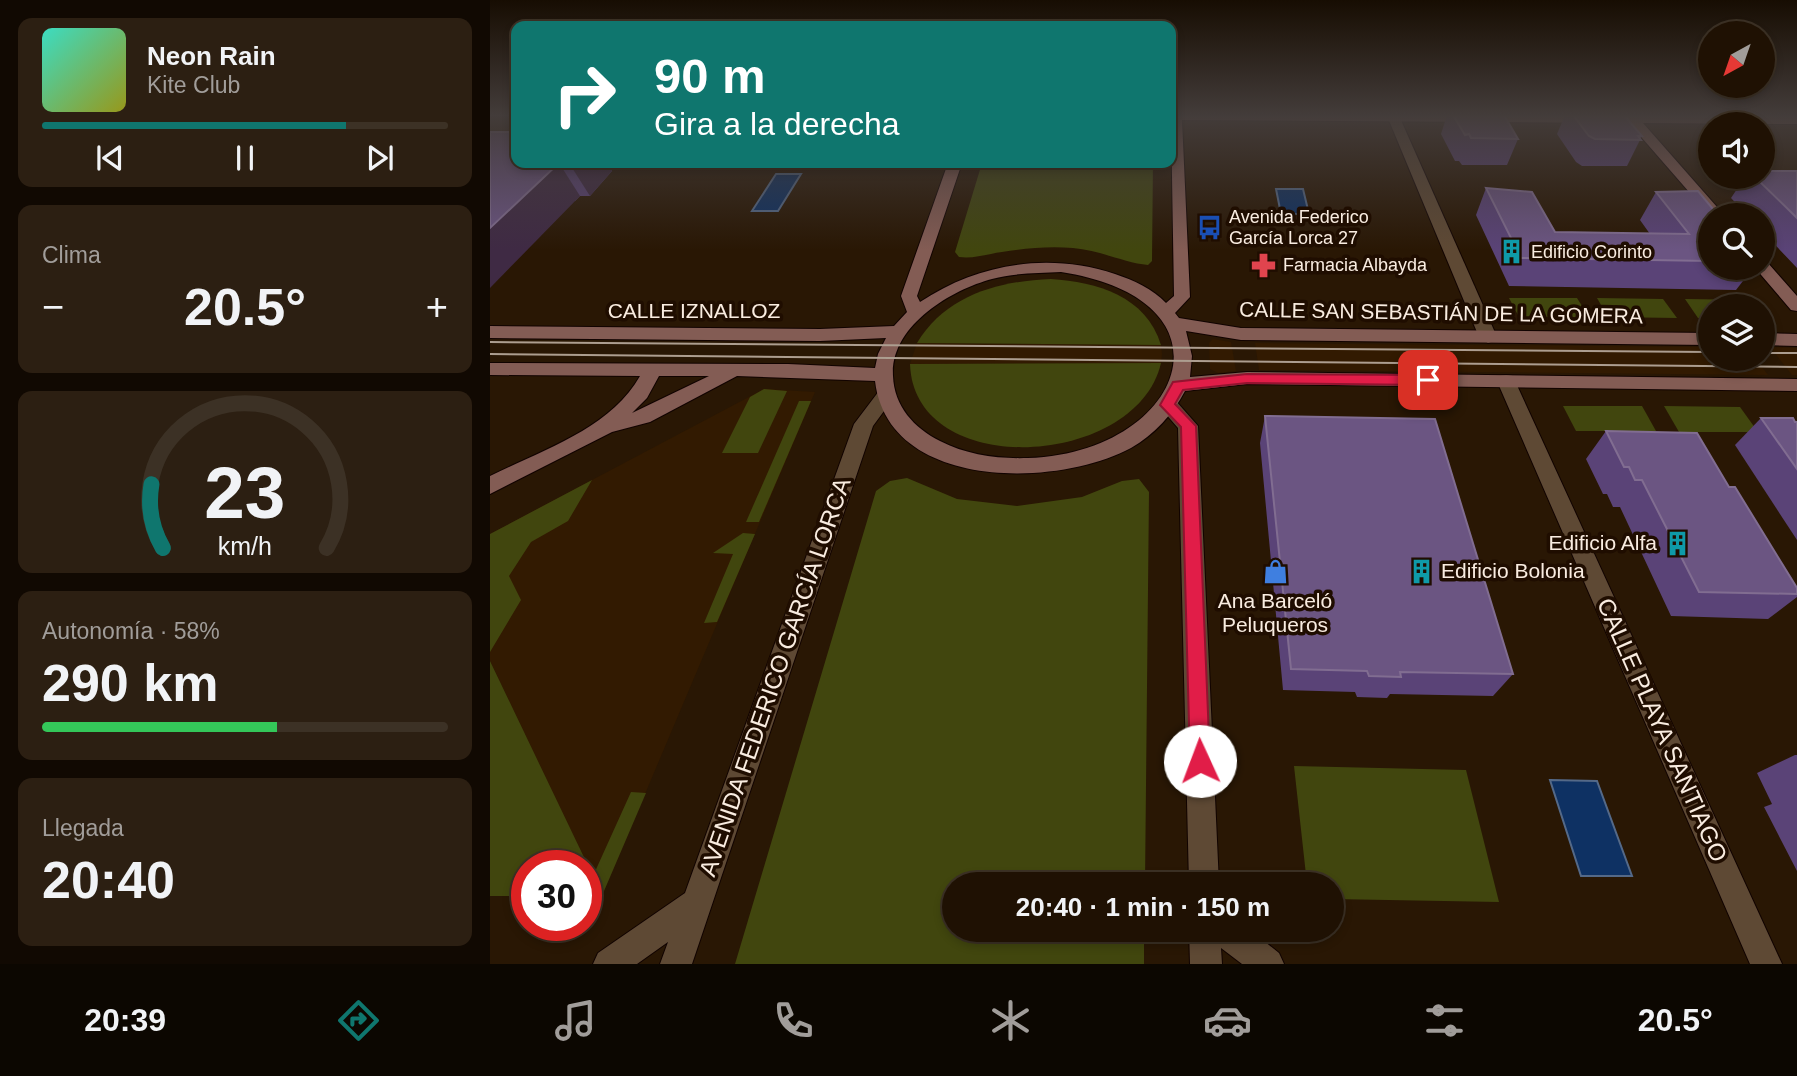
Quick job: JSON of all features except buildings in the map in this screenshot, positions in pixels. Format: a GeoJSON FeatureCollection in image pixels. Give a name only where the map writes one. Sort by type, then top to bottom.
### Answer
{"type":"FeatureCollection","features":[{"type":"Feature","properties":{"kind":"main road"},"geometry":{"type":"LineString","coordinates":[[1170,317],[1182,297],[1177,160]]}},
{"type":"Feature","properties":{"kind":"main road"},"geometry":{"type":"LineString","coordinates":[[1669,160],[1706,203]]}},
{"type":"Feature","properties":{"kind":"main road"},"geometry":{"type":"LineString","coordinates":[[916,312],[909,296],[953,168]]}},
{"type":"Feature","properties":{"kind":"main road"},"geometry":{"type":"LineString","coordinates":[[1062,267],[1106,275],[1143,293],[1170,317],[1183,347],[1184,369],[1173,395],[1143,429],[1105,451],[1050,466],[993,467],[944,454],[906,429],[884,386],[885,359],[898,332],[916,312],[944,292],[979,277],[1017,269],[1062,267]]}},
{"type":"Feature","properties":{"kind":"main road"},"geometry":{"type":"LineString","coordinates":[[1774,280],[1797,306]]}},
{"type":"Feature","properties":{"kind":"main road","name":"CALLE SAN SEBASTIÁN DE LA GOMERA"},"geometry":{"type":"LineString","coordinates":[[1170,317],[1241,334],[1698,339]]}},
{"type":"Feature","properties":{"kind":"main road","name":"CALLE IZNALLOZ"},"geometry":{"type":"LineString","coordinates":[[490,332],[898,332]]}},
{"type":"Feature","properties":{"kind":"main road"},"geometry":{"type":"LineString","coordinates":[[1775,339],[1797,340]]}},
{"type":"Feature","properties":{"kind":"main road"},"geometry":{"type":"LineString","coordinates":[[490,369],[735,370],[884,386]]}},
{"type":"Feature","properties":{"kind":"main road"},"geometry":{"type":"LineString","coordinates":[[490,486],[606,427],[643,417],[735,370]]}},
{"type":"Feature","properties":{"kind":"main road"},"geometry":{"type":"LineString","coordinates":[[606,427],[640,393],[652,371]]}},
{"type":"Feature","properties":{"kind":"main road"},"geometry":{"type":"LineString","coordinates":[[1173,395],[1247,378],[1797,385]]}},
{"type":"Feature","properties":{"kind":"street"},"geometry":{"type":"LineString","coordinates":[[1412,160],[1488,337]]}},
{"type":"Feature","properties":{"kind":"street","name":"CALLE PLAYA SANTIAGO"},"geometry":{"type":"LineString","coordinates":[[1506,381],[1766,964]]}},
{"type":"Feature","properties":{"kind":"street","name":"AVENIDA FEDERICO GARCÍA LORCA"},"geometry":{"type":"LineString","coordinates":[[676,964],[864,424],[884,386]]}},
{"type":"Feature","properties":{"kind":"street"},"geometry":{"type":"LineString","coordinates":[[1173,395],[1188,426],[1204,872]]}},
{"type":"Feature","properties":{"kind":"street"},"geometry":{"type":"LineString","coordinates":[[610,964],[696,904]]}},
{"type":"Feature","properties":{"kind":"street"},"geometry":{"type":"LineString","coordinates":[[1205,942],[1206,964]]}},
{"type":"Feature","properties":{"kind":"street"},"geometry":{"type":"LineString","coordinates":[[1240,942],[1268,964]]}},
{"type":"Feature","properties":{"kind":"shaded area"},"geometry":{"type":"Polygon","coordinates":[[[1213,339],[1231,342],[1236,371],[1218,373],[1210,369],[1209,343],[1213,339]]]}},
{"type":"Feature","properties":{"kind":"shaded area"},"geometry":{"type":"Polygon","coordinates":[[[917,343],[1161,345],[1162,354],[1161,363],[910,364],[917,343]]]}},
{"type":"Feature","properties":{"kind":"shaded area"},"geometry":{"type":"Polygon","coordinates":[[[1255,343],[1698,347],[1698,371],[1765,371],[1768,375],[1259,370],[1255,343]]]}},
{"type":"Feature","properties":{"kind":"shaded area"},"geometry":{"type":"Polygon","coordinates":[[[1775,347],[1797,348],[1797,375],[1792,375],[1775,353],[1775,347]]]}},
{"type":"Feature","properties":{"kind":"shaded area"},"geometry":{"type":"Polygon","coordinates":[[[764,389],[815,392],[602,896],[602,850],[580,850],[490,661],[490,534],[764,389]]]}},
{"type":"Feature","properties":{"kind":"green space"},"geometry":{"type":"Polygon","coordinates":[[[980,168],[1153,168],[1152,261],[1148,265],[1083,249],[1056,247],[1020,249],[975,257],[959,257],[955,252],[980,168]]]}},
{"type":"Feature","properties":{"kind":"green space"},"geometry":{"type":"Polygon","coordinates":[[[1051,279],[1102,288],[1132,303],[1154,328],[1161,345],[917,343],[943,313],[958,302],[993,287],[1051,279]]]}},
{"type":"Feature","properties":{"kind":"green space"},"geometry":{"type":"Polygon","coordinates":[[[1509,298],[1577,298],[1589,317],[1519,317],[1509,298]]]}},
{"type":"Feature","properties":{"kind":"green space"},"geometry":{"type":"Polygon","coordinates":[[[1597,298],[1663,299],[1677,318],[1608,317],[1597,298]]]}},
{"type":"Feature","properties":{"kind":"green space"},"geometry":{"type":"Polygon","coordinates":[[[1685,299],[1698,299],[1698,318],[1685,299]]]}},
{"type":"Feature","properties":{"kind":"green space"},"geometry":{"type":"Polygon","coordinates":[[[1161,363],[1143,398],[1112,424],[1072,441],[1028,447],[985,443],[948,428],[921,402],[910,364],[1161,363]]]}},
{"type":"Feature","properties":{"kind":"green space"},"geometry":{"type":"Polygon","coordinates":[[[764,389],[787,391],[758,453],[722,453],[750,397],[764,389]]]}},
{"type":"Feature","properties":{"kind":"green space"},"geometry":{"type":"Polygon","coordinates":[[[799,401],[811,401],[759,522],[746,522],[799,401]]]}},
{"type":"Feature","properties":{"kind":"green space"},"geometry":{"type":"Polygon","coordinates":[[[1563,406],[1642,406],[1656,431],[1576,431],[1563,406]]]}},
{"type":"Feature","properties":{"kind":"green space"},"geometry":{"type":"Polygon","coordinates":[[[1664,406],[1740,407],[1758,432],[1679,432],[1664,406]]]}},
{"type":"Feature","properties":{"kind":"green space"},"geometry":{"type":"Polygon","coordinates":[[[907,478],[957,499],[1017,506],[1082,497],[1122,481],[1139,479],[1149,492],[1145,872],[942,872],[942,942],[1144,942],[1144,964],[735,964],[876,491],[890,481],[907,478]]]}},
{"type":"Feature","properties":{"kind":"green space"},"geometry":{"type":"Polygon","coordinates":[[[592,480],[568,521],[531,542],[509,576],[521,600],[490,652],[490,534],[592,480]]]}},
{"type":"Feature","properties":{"kind":"green space"},"geometry":{"type":"Polygon","coordinates":[[[743,533],[755,534],[717,622],[704,623],[733,554],[713,553],[743,533]]]}},
{"type":"Feature","properties":{"kind":"green space"},"geometry":{"type":"Polygon","coordinates":[[[490,661],[581,850],[511,850],[511,896],[490,896],[490,661]]]}},
{"type":"Feature","properties":{"kind":"green space"},"geometry":{"type":"Polygon","coordinates":[[[1294,766],[1466,770],[1499,902],[1344,899],[1344,872],[1306,872],[1294,766]]]}},
{"type":"Feature","properties":{"kind":"green space"},"geometry":{"type":"Polygon","coordinates":[[[631,792],[646,793],[602,896],[602,856],[631,792]]]}},
{"type":"Feature","properties":{"kind":"water"},"geometry":{"type":"Polygon","coordinates":[[[776,174],[801,174],[778,211],[752,211],[776,174]]]}},
{"type":"Feature","properties":{"kind":"water"},"geometry":{"type":"Polygon","coordinates":[[[1276,189],[1303,189],[1309,214],[1281,214],[1276,189]]]}},
{"type":"Feature","properties":{"kind":"water"},"geometry":{"type":"Polygon","coordinates":[[[1550,780],[1597,781],[1632,876],[1581,876],[1550,780]]]}},
{"type":"Feature","properties":{"kind":"tram line"},"geometry":{"type":"LineString","coordinates":[[490,342],[1698,352]]}},
{"type":"Feature","properties":{"kind":"tram line"},"geometry":{"type":"LineString","coordinates":[[1775,353],[1797,353]]}},
{"type":"Feature","properties":{"kind":"tram line"},"geometry":{"type":"LineString","coordinates":[[490,354],[1797,367]]}},
{"type":"Feature","properties":{"kind":"place","name":"Avenida Federico García Lorca 27"},"geometry":{"type":"Point","coordinates":[1209,227]}},
{"type":"Feature","properties":{"kind":"place","name":"Edificio Corinto"},"geometry":{"type":"Point","coordinates":[1511,252]}},
{"type":"Feature","properties":{"kind":"place","name":"Farmacia Albayda"},"geometry":{"type":"Point","coordinates":[1263,265]}},
{"type":"Feature","properties":{"kind":"place","name":"Edificio Alfa"},"geometry":{"type":"Point","coordinates":[1677,543]}},
{"type":"Feature","properties":{"kind":"place","name":"Edificio Bolonia"},"geometry":{"type":"Point","coordinates":[1421,571]}},
{"type":"Feature","properties":{"kind":"place","name":"Ana Barceló Peluqueros"},"geometry":{"type":"Point","coordinates":[1275,572]}},
{"type":"Feature","properties":{"kind":"route"},"geometry":{"type":"LineString","coordinates":[[1200,761],[1188,426],[1168,405],[1178,386],[1247,378],[1428,380]]}}]}
